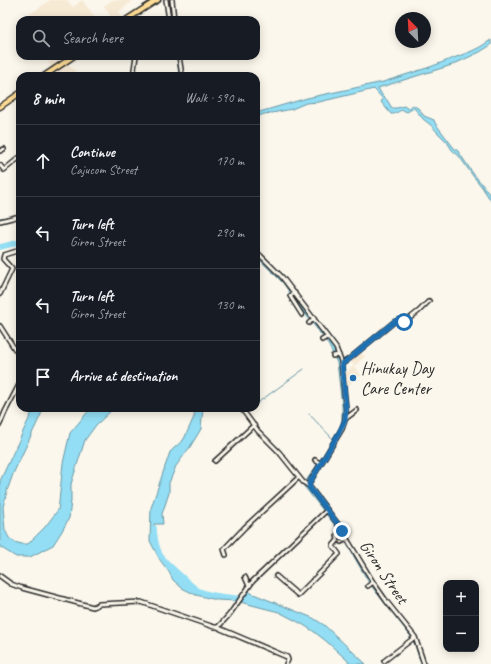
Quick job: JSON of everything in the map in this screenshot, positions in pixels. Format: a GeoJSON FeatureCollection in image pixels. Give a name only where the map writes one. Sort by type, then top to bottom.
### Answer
{"type":"FeatureCollection","features":[{"type":"Feature","properties":{"kind":"main road"},"geometry":{"type":"LineString","coordinates":[[132,16],[158,0]]}},
{"type":"Feature","properties":{"kind":"main road"},"geometry":{"type":"LineString","coordinates":[[50,72],[68,60]]}},
{"type":"Feature","properties":{"kind":"main road"},"geometry":{"type":"LineString","coordinates":[[0,107],[16,96]]}},
{"type":"Feature","properties":{"kind":"street"},"geometry":{"type":"LineString","coordinates":[[166,0],[168,16]]}},
{"type":"Feature","properties":{"kind":"street"},"geometry":{"type":"LineString","coordinates":[[172,0],[174,16]]}},
{"type":"Feature","properties":{"kind":"street"},"geometry":{"type":"LineString","coordinates":[[134,72],[135,60]]}},
{"type":"Feature","properties":{"kind":"street"},"geometry":{"type":"LineString","coordinates":[[180,60],[181,72]]}},
{"type":"Feature","properties":{"kind":"street"},"geometry":{"type":"LineString","coordinates":[[0,165],[4,170],[16,161]]}},
{"type":"Feature","properties":{"kind":"street"},"geometry":{"type":"LineString","coordinates":[[0,221],[16,217]]}},
{"type":"Feature","properties":{"kind":"street"},"geometry":{"type":"LineString","coordinates":[[0,294],[12,269],[3,259],[4,255],[16,251]]}},
{"type":"Feature","properties":{"kind":"street"},"geometry":{"type":"LineString","coordinates":[[260,259],[282,277],[312,321],[325,338],[336,348],[342,364],[340,372],[343,399],[346,409],[345,420],[342,429],[318,462],[309,484],[306,484]]}},
{"type":"Feature","properties":{"kind":"street"},"geometry":{"type":"LineString","coordinates":[[293,294],[290,296],[302,315]]}},
{"type":"Feature","properties":{"kind":"street"},"geometry":{"type":"LineString","coordinates":[[342,364],[394,322],[399,320],[405,322],[429,302]]}},
{"type":"Feature","properties":{"kind":"street"},"geometry":{"type":"LineString","coordinates":[[0,326],[16,351]]}},
{"type":"Feature","properties":{"kind":"street"},"geometry":{"type":"LineString","coordinates":[[333,356],[339,355]]}},
{"type":"Feature","properties":{"kind":"street"},"geometry":{"type":"LineString","coordinates":[[0,424],[16,391]]}},
{"type":"Feature","properties":{"kind":"street"},"geometry":{"type":"LineString","coordinates":[[345,420],[356,410]]}},
{"type":"Feature","properties":{"kind":"street","name":"Giron Street"},"geometry":{"type":"LineString","coordinates":[[244,412],[258,431],[279,452],[338,524],[352,551],[380,596],[396,617],[411,633],[424,664]]}},
{"type":"Feature","properties":{"kind":"street"},"geometry":{"type":"LineString","coordinates":[[215,461],[254,425]]}},
{"type":"Feature","properties":{"kind":"street"},"geometry":{"type":"LineString","coordinates":[[226,555],[224,549],[299,477]]}},
{"type":"Feature","properties":{"kind":"street"},"geometry":{"type":"LineString","coordinates":[[218,627],[226,619],[248,588],[326,511]]}},
{"type":"Feature","properties":{"kind":"street"},"geometry":{"type":"LineString","coordinates":[[276,576],[298,595],[339,554],[333,546],[338,540],[337,535],[341,532]]}},
{"type":"Feature","properties":{"kind":"street"},"geometry":{"type":"LineString","coordinates":[[341,542],[346,539]]}},
{"type":"Feature","properties":{"kind":"street"},"geometry":{"type":"LineString","coordinates":[[0,576],[11,584],[22,588],[93,607],[99,604],[141,602],[214,627],[218,627],[287,657],[288,660],[286,664]]}},
{"type":"Feature","properties":{"kind":"street"},"geometry":{"type":"LineString","coordinates":[[245,577],[248,588]]}},
{"type":"Feature","properties":{"kind":"street"},"geometry":{"type":"LineString","coordinates":[[368,586],[372,583]]}},
{"type":"Feature","properties":{"kind":"street"},"geometry":{"type":"LineString","coordinates":[[373,592],[377,590]]}},
{"type":"Feature","properties":{"kind":"street"},"geometry":{"type":"LineString","coordinates":[[384,661],[414,638]]}},
{"type":"Feature","properties":{"kind":"shaded area"},"geometry":{"type":"Polygon","coordinates":[[[50,0],[67,0],[73,7],[82,0],[94,16],[32,16],[30,14],[50,0]]]}},
{"type":"Feature","properties":{"kind":"shaded area"},"geometry":{"type":"Polygon","coordinates":[[[112,0],[130,0],[131,2],[119,12],[121,16],[110,16],[104,6],[112,0]]]}},
{"type":"Feature","properties":{"kind":"shaded area"},"geometry":{"type":"Polygon","coordinates":[[[52,60],[65,60],[53,69],[48,63],[52,60]]]}},
{"type":"Feature","properties":{"kind":"shaded area"},"geometry":{"type":"Polygon","coordinates":[[[66,63],[76,71],[55,72],[54,71],[66,63]]]}},
{"type":"Feature","properties":{"kind":"shaded area"},"geometry":{"type":"Polygon","coordinates":[[[361,352],[365,357],[354,366],[350,360],[361,352]]]}},
{"type":"Feature","properties":{"kind":"shaded area"},"geometry":{"type":"Polygon","coordinates":[[[354,366],[361,375],[345,388],[344,373],[354,366]]]}},
{"type":"Feature","properties":{"kind":"water"},"geometry":{"type":"Polygon","coordinates":[[[491,40],[491,45],[480,52],[452,65],[378,88],[392,108],[404,106],[408,109],[413,105],[419,109],[424,116],[434,120],[485,188],[491,197],[491,201],[459,156],[414,108],[407,112],[402,110],[391,114],[381,102],[383,99],[374,89],[319,102],[306,103],[292,109],[260,116],[260,112],[307,98],[383,82],[430,67],[480,47],[491,40]]]}},
{"type":"Feature","properties":{"kind":"water"},"geometry":{"type":"Polygon","coordinates":[[[260,257],[278,274],[336,350],[341,362],[344,403],[343,422],[307,485],[340,530],[376,589],[414,637],[423,664],[421,664],[412,638],[369,583],[340,532],[303,485],[319,462],[342,423],[342,406],[337,363],[329,346],[283,283],[260,260],[260,257]]]}},
{"type":"Feature","properties":{"kind":"water"},"geometry":{"type":"Polygon","coordinates":[[[32,412],[42,412],[13,474],[3,507],[5,530],[9,538],[14,542],[28,544],[45,527],[58,510],[63,463],[70,433],[88,412],[110,412],[96,425],[85,440],[71,484],[69,518],[53,545],[30,557],[16,557],[0,547],[0,481],[32,412]]]}},
{"type":"Feature","properties":{"kind":"water"},"geometry":{"type":"Polygon","coordinates":[[[195,412],[203,412],[201,429],[176,466],[169,483],[169,493],[162,514],[163,524],[154,524],[154,535],[161,556],[175,571],[198,591],[219,596],[242,598],[248,590],[251,593],[313,618],[324,625],[366,664],[350,664],[313,631],[279,612],[236,601],[217,600],[196,595],[182,588],[173,580],[150,541],[151,508],[170,452],[184,439],[194,417],[195,412]]]}},
{"type":"Feature","properties":{"kind":"waterway"},"geometry":{"type":"LineString","coordinates":[[169,0],[171,16]]}},
{"type":"Feature","properties":{"kind":"waterway"},"geometry":{"type":"LineString","coordinates":[[177,60],[179,72]]}},
{"type":"Feature","properties":{"kind":"waterway"},"geometry":{"type":"LineString","coordinates":[[0,218],[16,215]]}},
{"type":"Feature","properties":{"kind":"waterway"},"geometry":{"type":"LineString","coordinates":[[0,247],[16,243]]}},
{"type":"Feature","properties":{"kind":"waterway"},"geometry":{"type":"LineString","coordinates":[[260,401],[304,369]]}},
{"type":"Feature","properties":{"kind":"waterway"},"geometry":{"type":"LineString","coordinates":[[309,414],[333,439]]}},
{"type":"Feature","properties":{"kind":"waterway"},"geometry":{"type":"LineString","coordinates":[[154,528],[160,555],[196,589],[210,594],[245,599]]}},
{"type":"Feature","properties":{"kind":"place","name":"Hinukay Day Care Center"},"geometry":{"type":"Point","coordinates":[353,378]}},
{"type":"Feature","properties":{"kind":"route"},"geometry":{"type":"LineString","coordinates":[[342,531],[310,488],[309,484],[342,429],[345,420],[346,409],[342,364],[395,321],[399,320],[404,322]]}}]}
